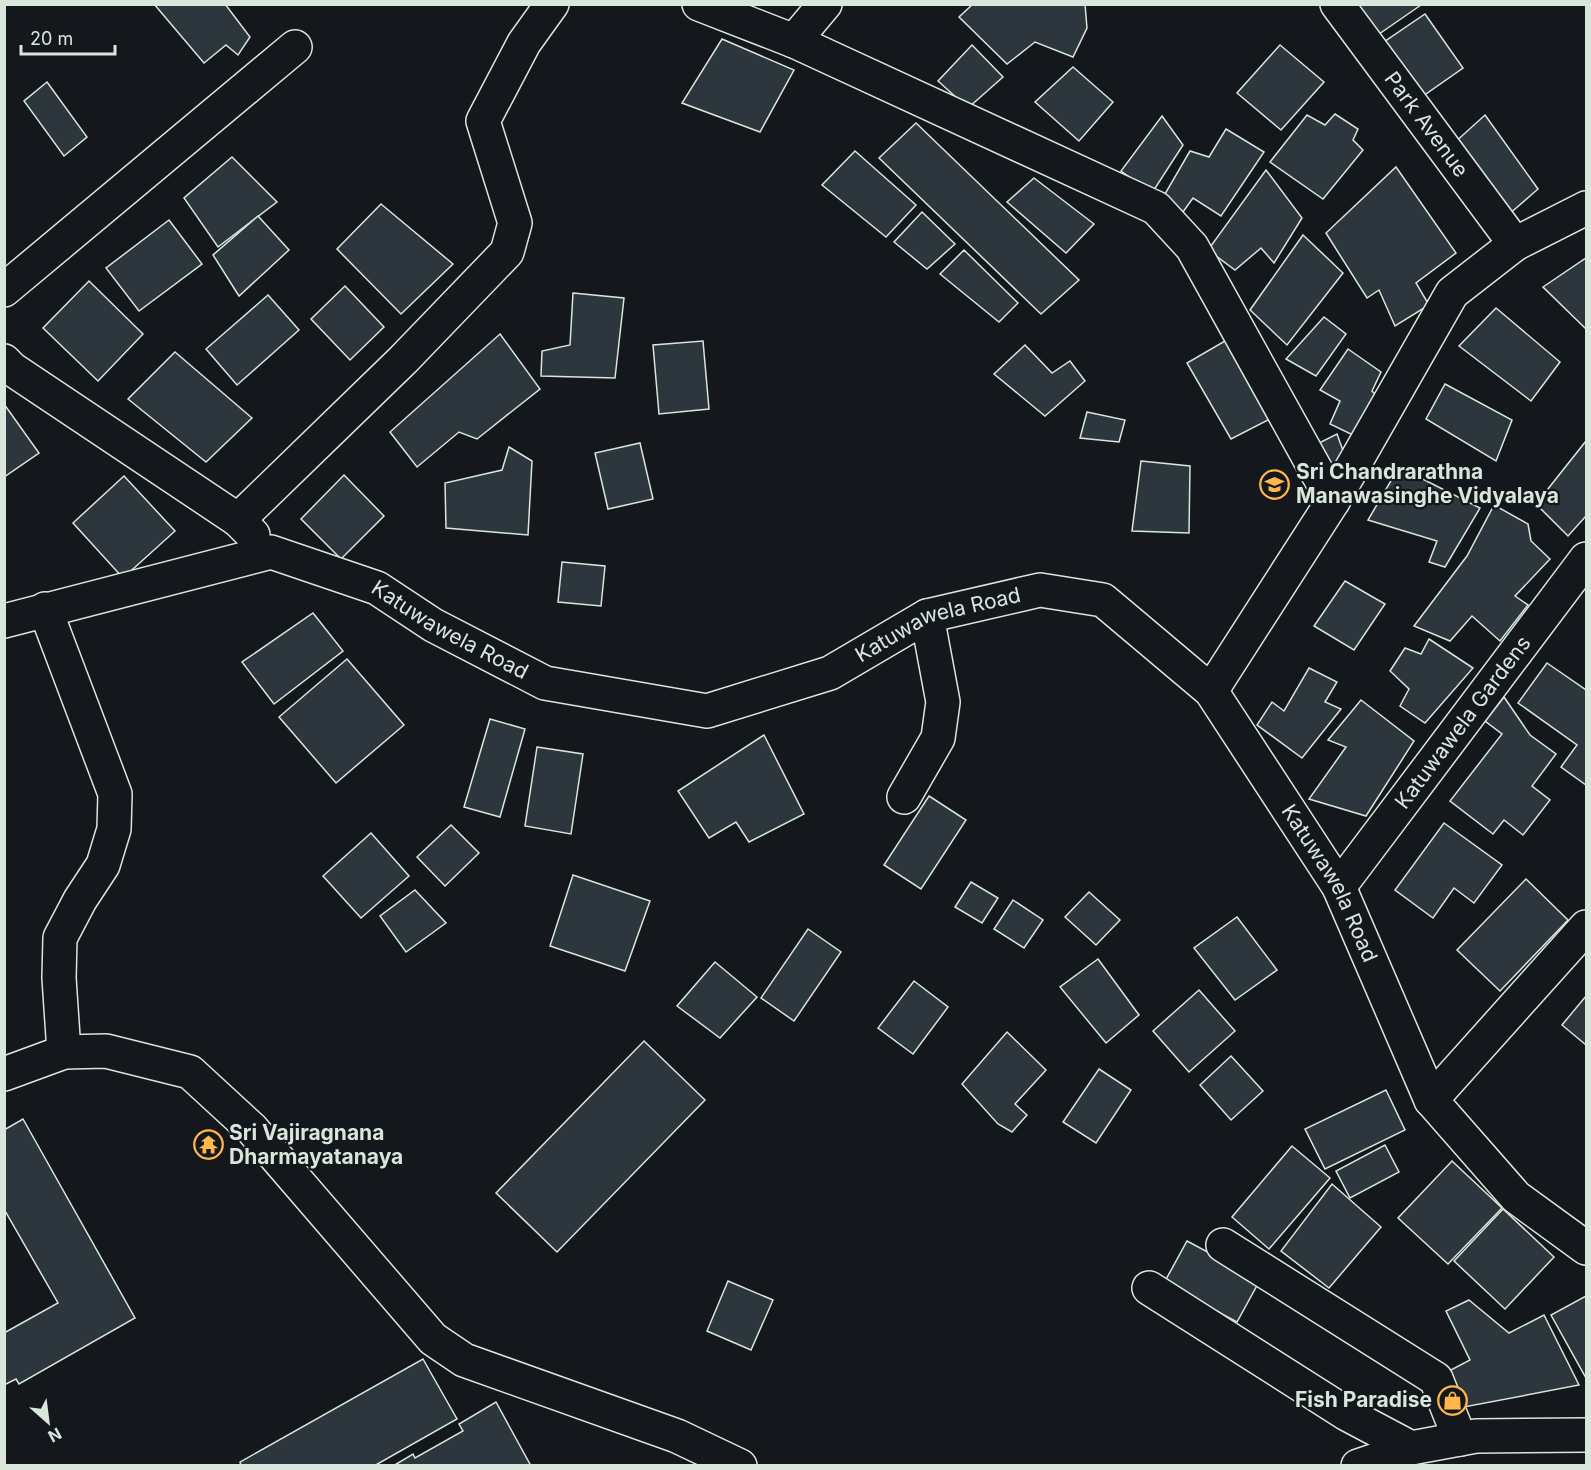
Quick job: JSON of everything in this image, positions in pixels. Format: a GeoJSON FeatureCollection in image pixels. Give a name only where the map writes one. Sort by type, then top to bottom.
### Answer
{"type":"FeatureCollection","features":[{"type":"Feature","properties":{"kind":"street"},"geometry":{"type":"LineString","coordinates":[[238,520],[403,360],[507,252],[515,223],[483,121],[524,43],[552,4]]}},
{"type":"Feature","properties":{"kind":"street"},"geometry":{"type":"LineString","coordinates":[[699,4],[794,41],[1156,208],[1192,247],[1333,501]]}},
{"type":"Feature","properties":{"kind":"street"},"geometry":{"type":"LineString","coordinates":[[794,41],[825,4]]}},
{"type":"Feature","properties":{"kind":"street","name":"Park Avenue"},"geometry":{"type":"LineString","coordinates":[[1337,4],[1515,244]]}},
{"type":"Feature","properties":{"kind":"street"},"geometry":{"type":"LineString","coordinates":[[4,290],[295,47]]}},
{"type":"Feature","properties":{"kind":"street"},"geometry":{"type":"LineString","coordinates":[[1211,691],[1333,501],[1452,293],[1515,244],[1587,208]]}},
{"type":"Feature","properties":{"kind":"street"},"geometry":{"type":"LineString","coordinates":[[4,361],[12,369],[238,520],[271,552]]}},
{"type":"Feature","properties":{"kind":"street"},"geometry":{"type":"LineString","coordinates":[[4,621],[271,552]]}},
{"type":"Feature","properties":{"kind":"street","name":"Katuwawela Road"},"geometry":{"type":"LineString","coordinates":[[271,552],[377,588],[433,625],[544,683],[707,711],[830,673],[927,616],[1040,590],[1103,600],[1211,691],[1339,887],[1431,1100],[1516,1197],[1587,1248]]}},
{"type":"Feature","properties":{"kind":"street","name":"Katuwawela Gardens"},"geometry":{"type":"LineString","coordinates":[[1339,887],[1587,559]]}},
{"type":"Feature","properties":{"kind":"street"},"geometry":{"type":"LineString","coordinates":[[45,609],[114,794],[114,829],[103,865],[80,900],[60,938],[58,978],[64,1052]]}},
{"type":"Feature","properties":{"kind":"street"},"geometry":{"type":"LineString","coordinates":[[904,797],[938,738],[943,702],[927,616]]}},
{"type":"Feature","properties":{"kind":"street"},"geometry":{"type":"LineString","coordinates":[[1431,1100],[1587,927]]}},
{"type":"Feature","properties":{"kind":"street"},"geometry":{"type":"LineString","coordinates":[[4,1074],[64,1052],[106,1051],[190,1072],[252,1129],[433,1339],[464,1360],[677,1436],[740,1466]]}},
{"type":"Feature","properties":{"kind":"street"},"geometry":{"type":"LineString","coordinates":[[1223,1245],[1436,1379],[1460,1439]]}},
{"type":"Feature","properties":{"kind":"street"},"geometry":{"type":"LineString","coordinates":[[1149,1288],[1347,1414],[1411,1448]]}},
{"type":"Feature","properties":{"kind":"street"},"geometry":{"type":"LineString","coordinates":[[1358,1466],[1411,1448],[1476,1436],[1587,1436]]}},
{"type":"Feature","properties":{"kind":"building"},"geometry":{"type":"Polygon","coordinates":[[[154,4],[225,4],[250,37],[238,55],[226,45],[204,63],[154,4]]]}},
{"type":"Feature","properties":{"kind":"building"},"geometry":{"type":"Polygon","coordinates":[[[973,4],[1085,4],[1087,28],[1073,57],[1035,42],[1007,64],[959,17],[973,4]]]}},
{"type":"Feature","properties":{"kind":"building"},"geometry":{"type":"Polygon","coordinates":[[[1357,4],[1420,4],[1421,5],[1379,34],[1357,4]]]}},
{"type":"Feature","properties":{"kind":"building"},"geometry":{"type":"Polygon","coordinates":[[[1425,14],[1463,68],[1423,96],[1381,44],[1425,14]]]}},
{"type":"Feature","properties":{"kind":"building"},"geometry":{"type":"Polygon","coordinates":[[[722,39],[794,70],[760,132],[682,103],[722,39]]]}},
{"type":"Feature","properties":{"kind":"building"},"geometry":{"type":"Polygon","coordinates":[[[972,45],[1003,77],[968,108],[938,81],[972,45]]]}},
{"type":"Feature","properties":{"kind":"building"},"geometry":{"type":"Polygon","coordinates":[[[1280,45],[1324,82],[1281,130],[1237,93],[1280,45]]]}},
{"type":"Feature","properties":{"kind":"building"},"geometry":{"type":"Polygon","coordinates":[[[1073,67],[1113,102],[1079,141],[1035,102],[1073,67]]]}},
{"type":"Feature","properties":{"kind":"building"},"geometry":{"type":"Polygon","coordinates":[[[47,82],[87,137],[64,156],[24,101],[47,82]]]}},
{"type":"Feature","properties":{"kind":"building"},"geometry":{"type":"Polygon","coordinates":[[[1335,114],[1358,129],[1353,140],[1363,150],[1323,199],[1270,162],[1307,115],[1325,125],[1335,114]]]}},
{"type":"Feature","properties":{"kind":"building"},"geometry":{"type":"Polygon","coordinates":[[[1485,115],[1538,189],[1508,215],[1453,144],[1485,115]]]}},
{"type":"Feature","properties":{"kind":"building"},"geometry":{"type":"Polygon","coordinates":[[[1162,116],[1183,145],[1152,193],[1121,171],[1162,116]]]}},
{"type":"Feature","properties":{"kind":"building"},"geometry":{"type":"Polygon","coordinates":[[[916,123],[1079,280],[1041,314],[879,158],[916,123]]]}},
{"type":"Feature","properties":{"kind":"building"},"geometry":{"type":"Polygon","coordinates":[[[1226,129],[1264,152],[1221,216],[1193,198],[1180,216],[1162,199],[1190,151],[1209,157],[1226,129]]]}},
{"type":"Feature","properties":{"kind":"building"},"geometry":{"type":"Polygon","coordinates":[[[855,151],[916,205],[886,237],[822,185],[855,151]]]}},
{"type":"Feature","properties":{"kind":"building"},"geometry":{"type":"Polygon","coordinates":[[[232,157],[277,202],[218,247],[184,198],[232,157]]]}},
{"type":"Feature","properties":{"kind":"building"},"geometry":{"type":"Polygon","coordinates":[[[1396,167],[1456,253],[1416,283],[1429,305],[1395,326],[1379,290],[1367,298],[1326,233],[1396,167]]]}},
{"type":"Feature","properties":{"kind":"building"},"geometry":{"type":"Polygon","coordinates":[[[1266,170],[1302,218],[1274,263],[1261,248],[1235,270],[1208,250],[1266,170]]]}},
{"type":"Feature","properties":{"kind":"building"},"geometry":{"type":"Polygon","coordinates":[[[1034,178],[1094,224],[1066,253],[1007,202],[1034,178]]]}},
{"type":"Feature","properties":{"kind":"building"},"geometry":{"type":"Polygon","coordinates":[[[381,204],[453,264],[401,314],[337,249],[381,204]]]}},
{"type":"Feature","properties":{"kind":"building"},"geometry":{"type":"Polygon","coordinates":[[[922,212],[955,244],[927,269],[894,242],[922,212]]]}},
{"type":"Feature","properties":{"kind":"building"},"geometry":{"type":"Polygon","coordinates":[[[258,216],[289,250],[239,296],[213,255],[258,216]]]}},
{"type":"Feature","properties":{"kind":"building"},"geometry":{"type":"Polygon","coordinates":[[[169,220],[202,264],[139,311],[106,268],[169,220]]]}},
{"type":"Feature","properties":{"kind":"building"},"geometry":{"type":"Polygon","coordinates":[[[1303,235],[1343,273],[1287,345],[1250,310],[1303,235]]]}},
{"type":"Feature","properties":{"kind":"building"},"geometry":{"type":"Polygon","coordinates":[[[964,250],[1018,303],[999,322],[940,274],[964,250]]]}},
{"type":"Feature","properties":{"kind":"building"},"geometry":{"type":"Polygon","coordinates":[[[1586,258],[1586,329],[1543,287],[1586,258]]]}},
{"type":"Feature","properties":{"kind":"building"},"geometry":{"type":"Polygon","coordinates":[[[89,281],[143,334],[98,381],[43,328],[89,281]]]}},
{"type":"Feature","properties":{"kind":"building"},"geometry":{"type":"Polygon","coordinates":[[[345,286],[384,327],[350,360],[311,319],[345,286]]]}},
{"type":"Feature","properties":{"kind":"building"},"geometry":{"type":"Polygon","coordinates":[[[573,293],[624,298],[615,378],[541,376],[542,351],[570,345],[573,293]]]}},
{"type":"Feature","properties":{"kind":"building"},"geometry":{"type":"Polygon","coordinates":[[[268,295],[299,330],[237,385],[206,349],[268,295]]]}},
{"type":"Feature","properties":{"kind":"building"},"geometry":{"type":"Polygon","coordinates":[[[1496,308],[1560,362],[1531,401],[1459,346],[1496,308]]]}},
{"type":"Feature","properties":{"kind":"building"},"geometry":{"type":"Polygon","coordinates":[[[1324,317],[1346,334],[1316,376],[1286,359],[1324,317]]]}},
{"type":"Feature","properties":{"kind":"building"},"geometry":{"type":"Polygon","coordinates":[[[500,334],[540,389],[477,439],[459,432],[417,467],[390,432],[500,334]]]}},
{"type":"Feature","properties":{"kind":"building"},"geometry":{"type":"Polygon","coordinates":[[[1230,338],[1272,418],[1231,439],[1187,363],[1230,338]]]}},
{"type":"Feature","properties":{"kind":"building"},"geometry":{"type":"Polygon","coordinates":[[[703,341],[709,409],[659,414],[653,345],[703,341]]]}},
{"type":"Feature","properties":{"kind":"building"},"geometry":{"type":"Polygon","coordinates":[[[1025,345],[1052,373],[1070,361],[1085,381],[1045,416],[994,374],[1025,345]]]}},
{"type":"Feature","properties":{"kind":"building"},"geometry":{"type":"Polygon","coordinates":[[[1348,349],[1381,372],[1372,391],[1379,398],[1355,436],[1330,424],[1340,401],[1320,390],[1348,349]]]}},
{"type":"Feature","properties":{"kind":"building"},"geometry":{"type":"Polygon","coordinates":[[[175,352],[252,418],[206,462],[128,399],[175,352]]]}},
{"type":"Feature","properties":{"kind":"building"},"geometry":{"type":"Polygon","coordinates":[[[1445,384],[1512,420],[1496,461],[1426,419],[1445,384]]]}},
{"type":"Feature","properties":{"kind":"building"},"geometry":{"type":"Polygon","coordinates":[[[4,404],[39,453],[4,477],[4,404]]]}},
{"type":"Feature","properties":{"kind":"building"},"geometry":{"type":"Polygon","coordinates":[[[1087,412],[1125,420],[1119,442],[1080,438],[1087,412]]]}},
{"type":"Feature","properties":{"kind":"building"},"geometry":{"type":"Polygon","coordinates":[[[1337,434],[1345,456],[1332,470],[1315,445],[1337,434]]]}},
{"type":"Feature","properties":{"kind":"building"},"geometry":{"type":"Polygon","coordinates":[[[1586,441],[1586,516],[1568,536],[1536,504],[1586,441]]]}},
{"type":"Feature","properties":{"kind":"building"},"geometry":{"type":"Polygon","coordinates":[[[640,443],[653,499],[608,509],[595,453],[640,443]]]}},
{"type":"Feature","properties":{"kind":"building"},"geometry":{"type":"Polygon","coordinates":[[[509,447],[532,461],[528,535],[446,528],[445,483],[502,470],[509,447]]]}},
{"type":"Feature","properties":{"kind":"building"},"geometry":{"type":"Polygon","coordinates":[[[1141,461],[1190,466],[1189,533],[1132,531],[1141,461]]]}},
{"type":"Feature","properties":{"kind":"building"},"geometry":{"type":"Polygon","coordinates":[[[1399,467],[1480,508],[1445,567],[1429,562],[1437,541],[1368,520],[1399,467]]]}},
{"type":"Feature","properties":{"kind":"building"},"geometry":{"type":"Polygon","coordinates":[[[344,475],[384,516],[341,559],[301,519],[344,475]]]}},
{"type":"Feature","properties":{"kind":"building"},"geometry":{"type":"Polygon","coordinates":[[[124,476],[175,531],[123,578],[73,523],[124,476]]]}},
{"type":"Feature","properties":{"kind":"building"},"geometry":{"type":"Polygon","coordinates":[[[1494,505],[1528,524],[1531,541],[1550,559],[1515,596],[1528,605],[1500,641],[1472,616],[1450,641],[1414,626],[1467,556],[1494,505]]]}},
{"type":"Feature","properties":{"kind":"building"},"geometry":{"type":"Polygon","coordinates":[[[562,562],[605,566],[601,606],[558,602],[562,562]]]}},
{"type":"Feature","properties":{"kind":"building"},"geometry":{"type":"Polygon","coordinates":[[[1345,581],[1385,604],[1354,650],[1314,626],[1345,581]]]}},
{"type":"Feature","properties":{"kind":"building"},"geometry":{"type":"Polygon","coordinates":[[[313,613],[343,651],[274,704],[242,662],[313,613]]]}},
{"type":"Feature","properties":{"kind":"building"},"geometry":{"type":"Polygon","coordinates":[[[1429,639],[1473,668],[1425,723],[1400,706],[1409,689],[1390,671],[1405,648],[1421,654],[1429,639]]]}},
{"type":"Feature","properties":{"kind":"building"},"geometry":{"type":"Polygon","coordinates":[[[347,659],[404,725],[336,783],[279,717],[347,659]]]}},
{"type":"Feature","properties":{"kind":"building"},"geometry":{"type":"Polygon","coordinates":[[[1547,663],[1586,690],[1586,785],[1561,767],[1577,745],[1518,703],[1547,663]]]}},
{"type":"Feature","properties":{"kind":"building"},"geometry":{"type":"Polygon","coordinates":[[[1309,668],[1337,682],[1325,702],[1341,709],[1302,758],[1257,725],[1272,702],[1284,711],[1309,668]]]}},
{"type":"Feature","properties":{"kind":"building"},"geometry":{"type":"Polygon","coordinates":[[[1504,697],[1530,735],[1556,754],[1532,786],[1550,800],[1523,835],[1504,820],[1493,834],[1450,801],[1502,734],[1485,721],[1504,697]]]}},
{"type":"Feature","properties":{"kind":"building"},"geometry":{"type":"Polygon","coordinates":[[[1361,700],[1414,741],[1366,816],[1309,799],[1346,747],[1328,740],[1361,700]]]}},
{"type":"Feature","properties":{"kind":"building"},"geometry":{"type":"Polygon","coordinates":[[[490,719],[525,729],[500,817],[464,807],[490,719]]]}},
{"type":"Feature","properties":{"kind":"building"},"geometry":{"type":"Polygon","coordinates":[[[764,735],[804,814],[749,842],[736,822],[709,838],[678,791],[764,735]]]}},
{"type":"Feature","properties":{"kind":"building"},"geometry":{"type":"Polygon","coordinates":[[[537,747],[583,754],[571,834],[525,826],[537,747]]]}},
{"type":"Feature","properties":{"kind":"building"},"geometry":{"type":"Polygon","coordinates":[[[929,796],[966,820],[921,889],[884,865],[929,796]]]}},
{"type":"Feature","properties":{"kind":"building"},"geometry":{"type":"Polygon","coordinates":[[[1444,823],[1502,865],[1474,903],[1454,888],[1433,918],[1395,890],[1444,823]]]}},
{"type":"Feature","properties":{"kind":"building"},"geometry":{"type":"Polygon","coordinates":[[[451,825],[479,853],[445,886],[417,857],[451,825]]]}},
{"type":"Feature","properties":{"kind":"building"},"geometry":{"type":"Polygon","coordinates":[[[371,833],[409,876],[361,918],[323,876],[371,833]]]}},
{"type":"Feature","properties":{"kind":"building"},"geometry":{"type":"Polygon","coordinates":[[[573,875],[650,901],[625,971],[550,946],[573,875]]]}},
{"type":"Feature","properties":{"kind":"building"},"geometry":{"type":"Polygon","coordinates":[[[1526,879],[1568,920],[1500,991],[1457,950],[1526,879]]]}},
{"type":"Feature","properties":{"kind":"building"},"geometry":{"type":"Polygon","coordinates":[[[971,882],[998,898],[982,923],[955,907],[971,882]]]}},
{"type":"Feature","properties":{"kind":"building"},"geometry":{"type":"Polygon","coordinates":[[[415,890],[446,923],[406,952],[380,916],[415,890]]]}},
{"type":"Feature","properties":{"kind":"building"},"geometry":{"type":"Polygon","coordinates":[[[1089,892],[1120,920],[1096,945],[1065,917],[1089,892]]]}},
{"type":"Feature","properties":{"kind":"building"},"geometry":{"type":"Polygon","coordinates":[[[1013,900],[1043,920],[1024,948],[994,929],[1013,900]]]}},
{"type":"Feature","properties":{"kind":"building"},"geometry":{"type":"Polygon","coordinates":[[[1237,917],[1277,970],[1235,1000],[1194,948],[1237,917]]]}},
{"type":"Feature","properties":{"kind":"building"},"geometry":{"type":"Polygon","coordinates":[[[808,929],[841,952],[794,1021],[761,998],[808,929]]]}},
{"type":"Feature","properties":{"kind":"building"},"geometry":{"type":"Polygon","coordinates":[[[1098,959],[1139,1015],[1106,1043],[1060,987],[1098,959]]]}},
{"type":"Feature","properties":{"kind":"building"},"geometry":{"type":"Polygon","coordinates":[[[715,962],[757,997],[720,1038],[677,1006],[715,962]]]}},
{"type":"Feature","properties":{"kind":"building"},"geometry":{"type":"Polygon","coordinates":[[[914,981],[948,1007],[913,1054],[878,1028],[914,981]]]}},
{"type":"Feature","properties":{"kind":"building"},"geometry":{"type":"Polygon","coordinates":[[[1199,990],[1235,1031],[1189,1072],[1153,1031],[1199,990]]]}},
{"type":"Feature","properties":{"kind":"building"},"geometry":{"type":"Polygon","coordinates":[[[1586,996],[1586,1045],[1562,1025],[1586,996]]]}},
{"type":"Feature","properties":{"kind":"building"},"geometry":{"type":"Polygon","coordinates":[[[1007,1032],[1046,1070],[1015,1104],[1027,1115],[1012,1132],[998,1124],[962,1084],[1007,1032]]]}},
{"type":"Feature","properties":{"kind":"building"},"geometry":{"type":"Polygon","coordinates":[[[644,1041],[705,1100],[557,1252],[496,1193],[644,1041]]]}},
{"type":"Feature","properties":{"kind":"building"},"geometry":{"type":"Polygon","coordinates":[[[1231,1056],[1263,1091],[1231,1120],[1200,1085],[1231,1056]]]}},
{"type":"Feature","properties":{"kind":"building"},"geometry":{"type":"Polygon","coordinates":[[[1099,1069],[1131,1090],[1096,1143],[1063,1122],[1099,1069]]]}},
{"type":"Feature","properties":{"kind":"building"},"geometry":{"type":"Polygon","coordinates":[[[1386,1090],[1405,1130],[1325,1169],[1305,1129],[1386,1090]]]}},
{"type":"Feature","properties":{"kind":"building"},"geometry":{"type":"Polygon","coordinates":[[[23,1119],[135,1318],[19,1384],[16,1379],[4,1385],[4,1333],[58,1303],[4,1209],[4,1130],[23,1119]]]}},
{"type":"Feature","properties":{"kind":"building"},"geometry":{"type":"Polygon","coordinates":[[[1385,1145],[1399,1172],[1350,1198],[1336,1171],[1385,1145]]]}},
{"type":"Feature","properties":{"kind":"building"},"geometry":{"type":"Polygon","coordinates":[[[1292,1146],[1330,1178],[1269,1249],[1232,1217],[1292,1146]]]}},
{"type":"Feature","properties":{"kind":"building"},"geometry":{"type":"Polygon","coordinates":[[[1452,1161],[1502,1208],[1448,1264],[1398,1218],[1452,1161]]]}},
{"type":"Feature","properties":{"kind":"building"},"geometry":{"type":"Polygon","coordinates":[[[1332,1184],[1381,1227],[1329,1288],[1281,1251],[1332,1184]]]}},
{"type":"Feature","properties":{"kind":"building"},"geometry":{"type":"Polygon","coordinates":[[[1503,1209],[1554,1257],[1505,1309],[1454,1261],[1503,1209]]]}},
{"type":"Feature","properties":{"kind":"building"},"geometry":{"type":"Polygon","coordinates":[[[1187,1241],[1260,1280],[1237,1322],[1164,1283],[1187,1241]]]}},
{"type":"Feature","properties":{"kind":"building"},"geometry":{"type":"Polygon","coordinates":[[[728,1281],[773,1300],[751,1350],[707,1331],[728,1281]]]}},
{"type":"Feature","properties":{"kind":"building"},"geometry":{"type":"Polygon","coordinates":[[[1586,1296],[1586,1378],[1551,1315],[1586,1296]]]}},
{"type":"Feature","properties":{"kind":"building"},"geometry":{"type":"Polygon","coordinates":[[[1469,1300],[1509,1333],[1544,1315],[1579,1385],[1464,1407],[1447,1372],[1470,1360],[1446,1311],[1469,1300]]]}},
{"type":"Feature","properties":{"kind":"building"},"geometry":{"type":"Polygon","coordinates":[[[423,1359],[457,1419],[374,1466],[241,1466],[240,1462],[423,1359]]]}},
{"type":"Feature","properties":{"kind":"building"},"geometry":{"type":"Polygon","coordinates":[[[496,1402],[531,1466],[393,1466],[413,1454],[415,1458],[463,1431],[459,1424],[496,1402]]]}},
{"type":"Feature","properties":{"kind":"place","name":"Sri Chandrarathna Manawasinghe Vidyalaya"},"geometry":{"type":"Point","coordinates":[1275,484]}},
{"type":"Feature","properties":{"kind":"place","name":"Sri Vajiragnana Dharmayatanaya"},"geometry":{"type":"Point","coordinates":[208,1145]}},
{"type":"Feature","properties":{"kind":"place","name":"Fish Paradise"},"geometry":{"type":"Point","coordinates":[1453,1400]}}]}
